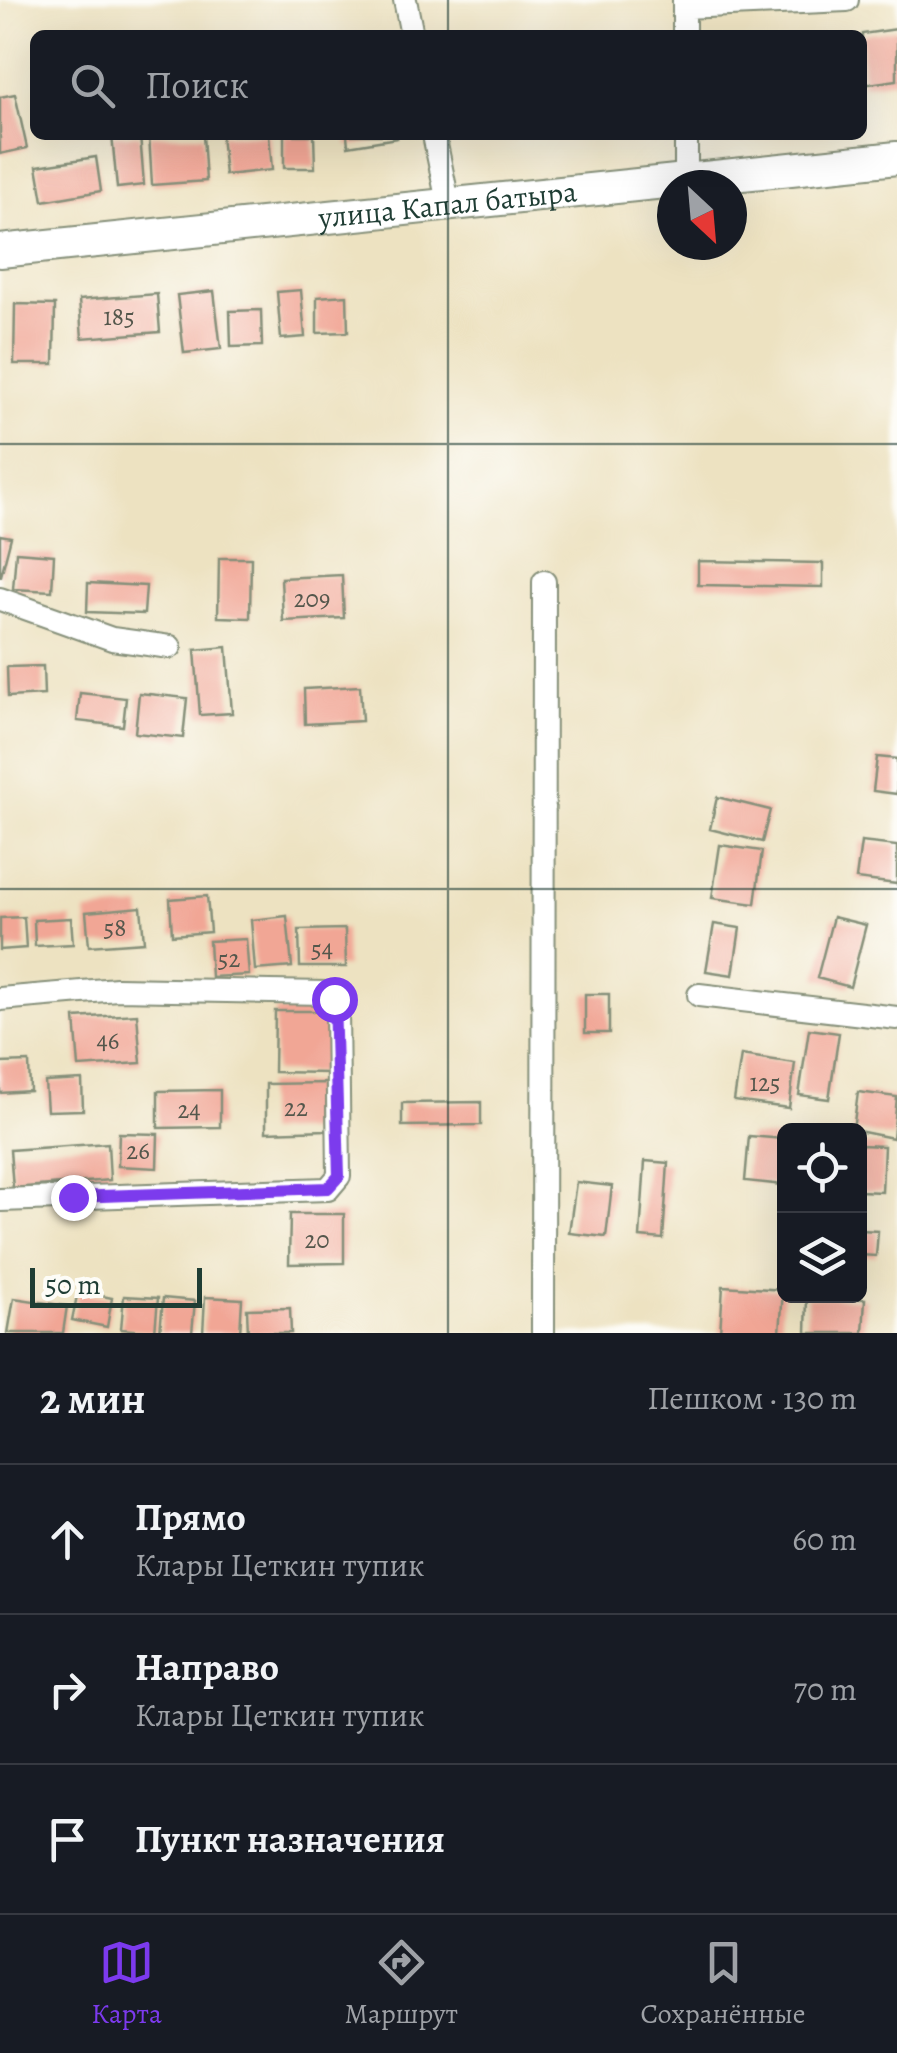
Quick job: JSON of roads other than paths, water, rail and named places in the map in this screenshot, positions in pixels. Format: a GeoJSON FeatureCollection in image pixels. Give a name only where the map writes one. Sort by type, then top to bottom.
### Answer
{"type":"FeatureCollection","features":[{"type":"Feature","properties":{"kind":"main road","name":"улица Капал батыра"},"geometry":{"type":"LineString","coordinates":[[747,174],[897,158]]}},
{"type":"Feature","properties":{"kind":"main road","name":"улица Капал батыра"},"geometry":{"type":"LineString","coordinates":[[0,251],[657,184]]}},
{"type":"Feature","properties":{"kind":"street"},"geometry":{"type":"LineString","coordinates":[[405,0],[411,30]]}},
{"type":"Feature","properties":{"kind":"street"},"geometry":{"type":"LineString","coordinates":[[684,30],[684,4],[848,0]]}},
{"type":"Feature","properties":{"kind":"street"},"geometry":{"type":"LineString","coordinates":[[435,140],[450,207]]}},
{"type":"Feature","properties":{"kind":"street"},"geometry":{"type":"LineString","coordinates":[[686,140],[686,170]]}},
{"type":"Feature","properties":{"kind":"street"},"geometry":{"type":"LineString","coordinates":[[543,1333],[544,582]]}},
{"type":"Feature","properties":{"kind":"street"},"geometry":{"type":"LineString","coordinates":[[0,599],[112,639],[170,647]]}},
{"type":"Feature","properties":{"kind":"street"},"geometry":{"type":"LineString","coordinates":[[0,999],[117,990],[326,993],[338,1010],[339,1176],[328,1188],[0,1200]]}},
{"type":"Feature","properties":{"kind":"street"},"geometry":{"type":"LineString","coordinates":[[700,995],[897,1018]]}}]}
